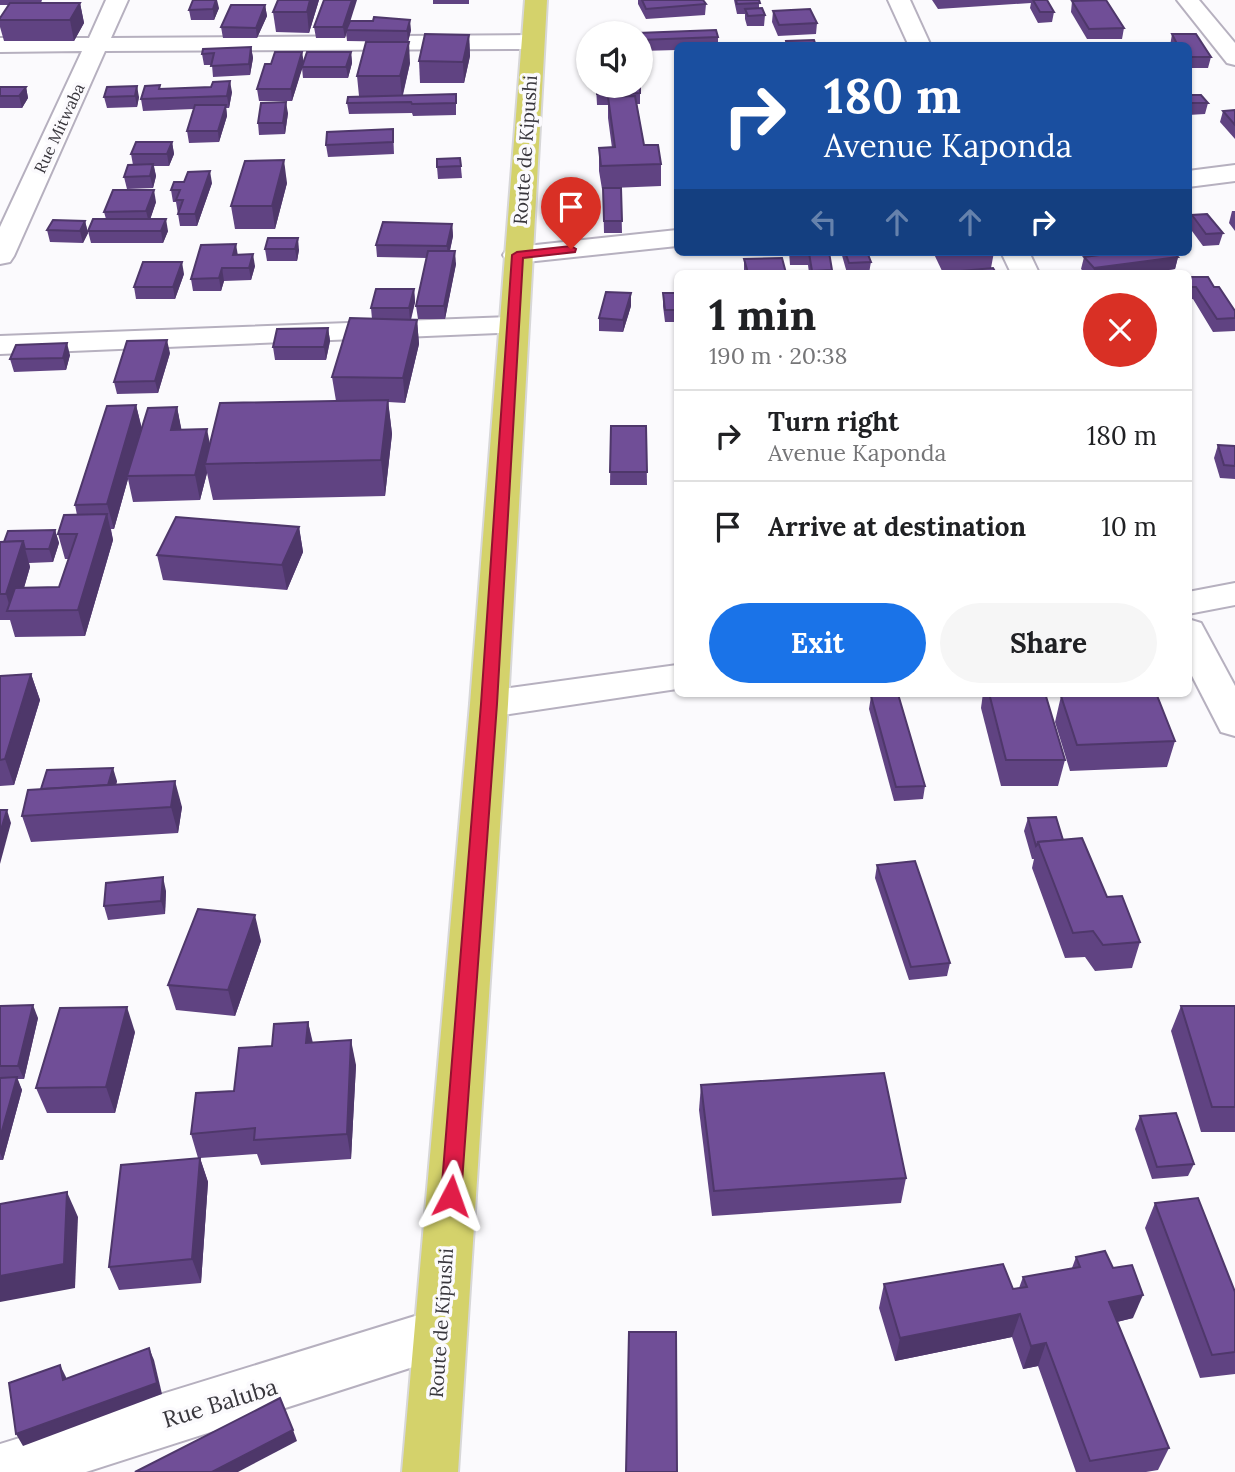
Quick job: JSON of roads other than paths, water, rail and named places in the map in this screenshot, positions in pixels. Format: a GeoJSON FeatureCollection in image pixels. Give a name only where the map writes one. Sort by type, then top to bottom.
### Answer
{"type":"FeatureCollection","features":[{"type":"Feature","properties":{"kind":"highway","name":"Route de Kipushi"},"geometry":{"type":"LineString","coordinates":[[430,1472],[489,704],[532,41],[541,0]]}},
{"type":"Feature","properties":{"kind":"street","name":"Rue Mitwaba"},"geometry":{"type":"LineString","coordinates":[[0,256],[117,0]]}},
{"type":"Feature","properties":{"kind":"street"},"geometry":{"type":"LineString","coordinates":[[900,0],[918,42]]}},
{"type":"Feature","properties":{"kind":"street"},"geometry":{"type":"LineString","coordinates":[[1188,0],[1235,58]]}},
{"type":"Feature","properties":{"kind":"street"},"geometry":{"type":"LineString","coordinates":[[0,45],[532,41]]}},
{"type":"Feature","properties":{"kind":"street"},"geometry":{"type":"LineString","coordinates":[[1192,178],[1235,173]]}},
{"type":"Feature","properties":{"kind":"street"},"geometry":{"type":"LineString","coordinates":[[517,255],[674,238]]}},
{"type":"Feature","properties":{"kind":"street"},"geometry":{"type":"LineString","coordinates":[[0,345],[512,326]]}},
{"type":"Feature","properties":{"kind":"street"},"geometry":{"type":"LineString","coordinates":[[1192,602],[1235,594]]}},
{"type":"Feature","properties":{"kind":"street"},"geometry":{"type":"LineString","coordinates":[[1192,639],[1235,723]]}},
{"type":"Feature","properties":{"kind":"street"},"geometry":{"type":"LineString","coordinates":[[489,704],[674,677]]}},
{"type":"Feature","properties":{"kind":"street","name":"Rue Baluba"},"geometry":{"type":"LineString","coordinates":[[0,1472],[440,1333]]}}]}
